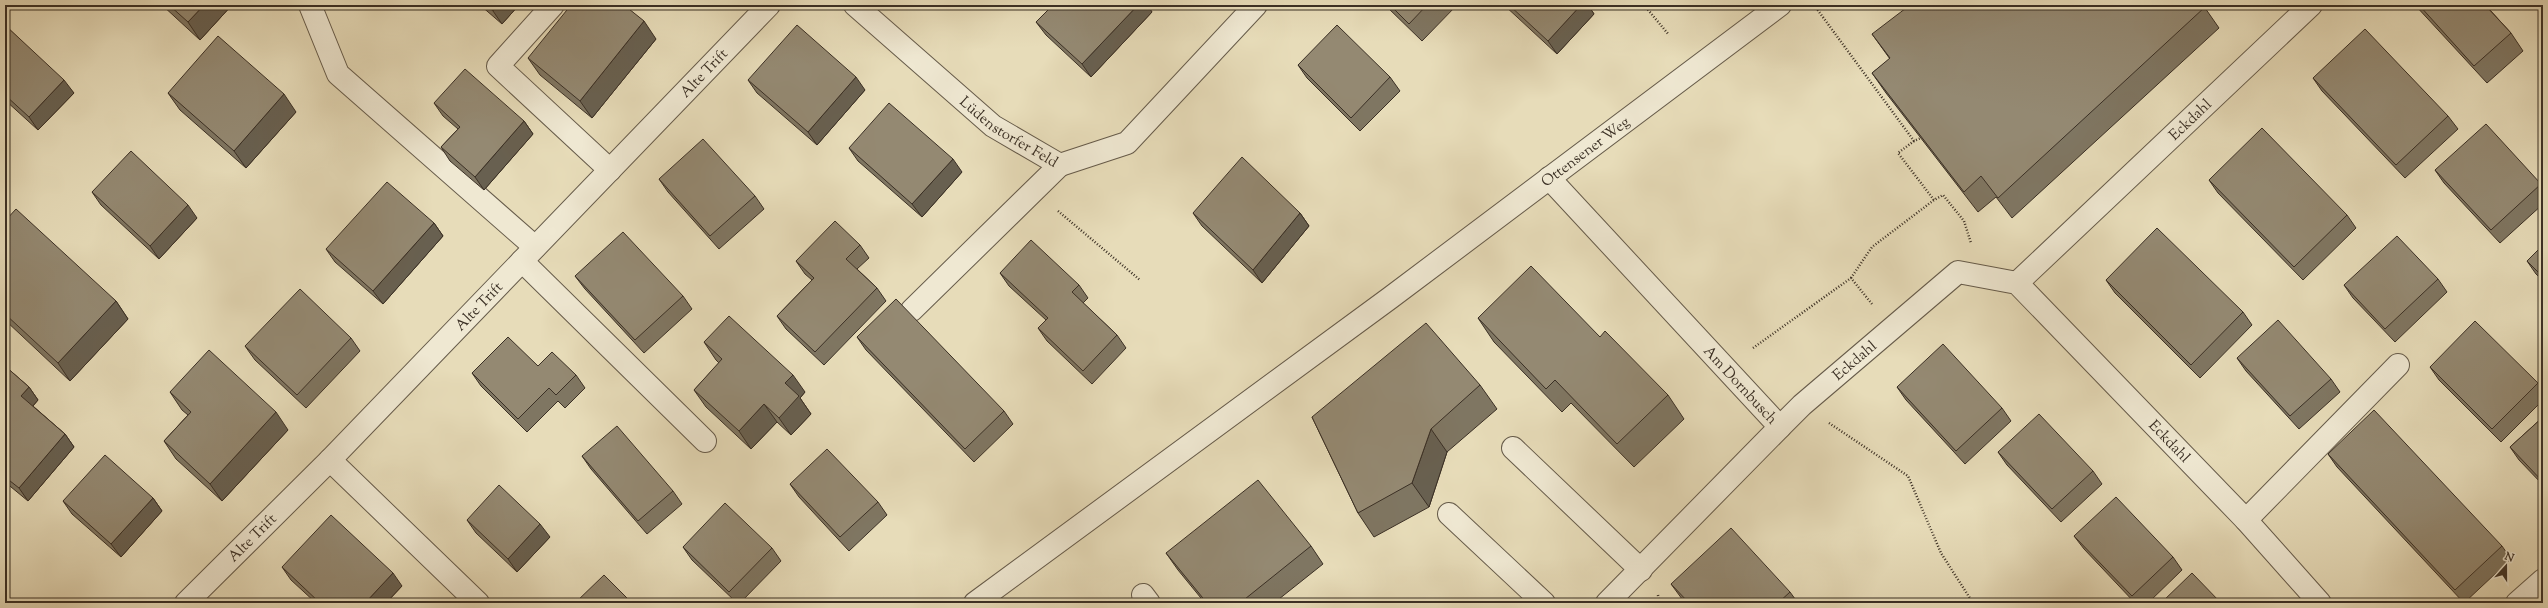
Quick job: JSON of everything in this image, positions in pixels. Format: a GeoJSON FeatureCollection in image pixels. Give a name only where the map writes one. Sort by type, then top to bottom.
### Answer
{"type":"FeatureCollection","features":[{"type":"Feature","properties":{"kind":"street"},"geometry":{"type":"LineString","coordinates":[[310,5],[338,74],[528,254],[705,441]]}},
{"type":"Feature","properties":{"kind":"street"},"geometry":{"type":"LineString","coordinates":[[553,5],[498,66],[610,170]]}},
{"type":"Feature","properties":{"kind":"street","name":"Alte Trift"},"geometry":{"type":"LineString","coordinates":[[195,600],[769,5]]}},
{"type":"Feature","properties":{"kind":"street","name":"Lüdenstorfer Feld"},"geometry":{"type":"LineString","coordinates":[[855,5],[993,126],[1060,165],[1127,143],[1256,5]]}},
{"type":"Feature","properties":{"kind":"street","name":"Ottensener Weg"},"geometry":{"type":"LineString","coordinates":[[974,603],[1390,298],[1780,5]]}},
{"type":"Feature","properties":{"kind":"street","name":"Eckdahl"},"geometry":{"type":"LineString","coordinates":[[2017,283],[2311,5]]}},
{"type":"Feature","properties":{"kind":"street"},"geometry":{"type":"LineString","coordinates":[[912,310],[1060,165]]}},
{"type":"Feature","properties":{"kind":"street","name":"Am Dornbusch"},"geometry":{"type":"LineString","coordinates":[[1550,178],[1780,427],[1607,603]]}},
{"type":"Feature","properties":{"kind":"street","name":"Eckdahl"},"geometry":{"type":"LineString","coordinates":[[1780,427],[1802,405],[1958,272],[2017,283],[2246,520],[2320,603]]}},
{"type":"Feature","properties":{"kind":"street"},"geometry":{"type":"LineString","coordinates":[[2246,520],[2398,365]]}},
{"type":"Feature","properties":{"kind":"street"},"geometry":{"type":"LineString","coordinates":[[1513,448],[1641,570]]}},
{"type":"Feature","properties":{"kind":"street"},"geometry":{"type":"LineString","coordinates":[[330,460],[478,603]]}},
{"type":"Feature","properties":{"kind":"street"},"geometry":{"type":"LineString","coordinates":[[1449,514],[1544,603]]}},
{"type":"Feature","properties":{"kind":"street"},"geometry":{"type":"LineString","coordinates":[[2517,603],[2543,580]]}},
{"type":"Feature","properties":{"kind":"path"},"geometry":{"type":"LineString","coordinates":[[1644,5],[1669,35]]}},
{"type":"Feature","properties":{"kind":"path"},"geometry":{"type":"LineString","coordinates":[[1814,5],[1914,140]]}},
{"type":"Feature","properties":{"kind":"path"},"geometry":{"type":"LineString","coordinates":[[1921,138],[1914,140],[1898,153],[1934,200]]}},
{"type":"Feature","properties":{"kind":"path"},"geometry":{"type":"LineString","coordinates":[[1034,190],[1140,280]]}},
{"type":"Feature","properties":{"kind":"path"},"geometry":{"type":"LineString","coordinates":[[1753,348],[1851,278],[1872,247],[1943,194],[1964,221],[1972,247]]}},
{"type":"Feature","properties":{"kind":"path"},"geometry":{"type":"LineString","coordinates":[[1851,278],[1875,307]]}},
{"type":"Feature","properties":{"kind":"path"},"geometry":{"type":"LineString","coordinates":[[1802,405],[1908,476],[1941,553],[1973,603]]}},
{"type":"Feature","properties":{"kind":"building"},"geometry":{"type":"Polygon","coordinates":[[[169,5],[204,5],[188,22],[169,5]]]}},
{"type":"Feature","properties":{"kind":"building"},"geometry":{"type":"Polygon","coordinates":[[[486,5],[498,5],[493,11],[486,5]]]}},
{"type":"Feature","properties":{"kind":"building"},"geometry":{"type":"Polygon","coordinates":[[[571,5],[624,5],[644,21],[580,101],[528,58],[571,5]]]}},
{"type":"Feature","properties":{"kind":"building"},"geometry":{"type":"Polygon","coordinates":[[[1053,5],[1138,5],[1082,64],[1036,22],[1053,5]]]}},
{"type":"Feature","properties":{"kind":"building"},"geometry":{"type":"Polygon","coordinates":[[[1390,5],[1427,5],[1409,24],[1390,5]]]}},
{"type":"Feature","properties":{"kind":"building"},"geometry":{"type":"Polygon","coordinates":[[[1509,5],[1581,5],[1548,41],[1509,5]]]}},
{"type":"Feature","properties":{"kind":"building"},"geometry":{"type":"Polygon","coordinates":[[[1910,5],[2203,5],[2205,7],[1998,198],[1981,176],[1964,192],[1872,73],[1890,58],[1872,34],[1910,5]]]}},
{"type":"Feature","properties":{"kind":"building"},"geometry":{"type":"Polygon","coordinates":[[[2419,5],[2485,5],[2511,33],[2474,66],[2419,5]]]}},
{"type":"Feature","properties":{"kind":"building"},"geometry":{"type":"Polygon","coordinates":[[[5,25],[64,80],[29,117],[5,95],[5,25]]]}},
{"type":"Feature","properties":{"kind":"building"},"geometry":{"type":"Polygon","coordinates":[[[797,25],[856,77],[808,132],[748,80],[797,25]]]}},
{"type":"Feature","properties":{"kind":"building"},"geometry":{"type":"Polygon","coordinates":[[[1337,25],[1390,77],[1351,118],[1298,65],[1337,25]]]}},
{"type":"Feature","properties":{"kind":"building"},"geometry":{"type":"Polygon","coordinates":[[[2365,29],[2448,116],[2396,165],[2313,78],[2365,29]]]}},
{"type":"Feature","properties":{"kind":"building"},"geometry":{"type":"Polygon","coordinates":[[[218,36],[284,94],[234,151],[168,93],[218,36]]]}},
{"type":"Feature","properties":{"kind":"building"},"geometry":{"type":"Polygon","coordinates":[[[465,69],[524,121],[475,177],[441,147],[460,127],[434,103],[465,69]]]}},
{"type":"Feature","properties":{"kind":"building"},"geometry":{"type":"Polygon","coordinates":[[[889,103],[953,159],[912,204],[849,148],[889,103]]]}},
{"type":"Feature","properties":{"kind":"building"},"geometry":{"type":"Polygon","coordinates":[[[2486,124],[2541,184],[2491,230],[2435,170],[2486,124]]]}},
{"type":"Feature","properties":{"kind":"building"},"geometry":{"type":"Polygon","coordinates":[[[2262,128],[2347,215],[2294,267],[2209,180],[2262,128]]]}},
{"type":"Feature","properties":{"kind":"building"},"geometry":{"type":"Polygon","coordinates":[[[703,139],[755,196],[710,236],[659,179],[703,139]]]}},
{"type":"Feature","properties":{"kind":"building"},"geometry":{"type":"Polygon","coordinates":[[[131,151],[188,205],[150,246],[92,192],[131,151]]]}},
{"type":"Feature","properties":{"kind":"building"},"geometry":{"type":"Polygon","coordinates":[[[1242,157],[1300,213],[1253,270],[1193,213],[1242,157]]]}},
{"type":"Feature","properties":{"kind":"building"},"geometry":{"type":"Polygon","coordinates":[[[387,182],[434,223],[373,291],[326,249],[387,182]]]}},
{"type":"Feature","properties":{"kind":"building"},"geometry":{"type":"Polygon","coordinates":[[[16,209],[116,301],[58,363],[5,314],[5,221],[16,209]]]}},
{"type":"Feature","properties":{"kind":"building"},"geometry":{"type":"Polygon","coordinates":[[[835,221],[860,245],[846,259],[877,288],[815,352],[777,316],[814,278],[796,261],[835,221]]]}},
{"type":"Feature","properties":{"kind":"building"},"geometry":{"type":"Polygon","coordinates":[[[2157,228],[2243,312],[2191,365],[2106,280],[2157,228]]]}},
{"type":"Feature","properties":{"kind":"building"},"geometry":{"type":"Polygon","coordinates":[[[623,232],[683,296],[635,340],[575,276],[623,232]]]}},
{"type":"Feature","properties":{"kind":"building"},"geometry":{"type":"Polygon","coordinates":[[[2397,236],[2438,279],[2385,329],[2344,285],[2397,236]]]}},
{"type":"Feature","properties":{"kind":"building"},"geometry":{"type":"Polygon","coordinates":[[[1031,240],[1079,285],[1072,292],[1117,335],[1083,371],[1038,328],[1048,318],[1000,273],[1031,240]]]}},
{"type":"Feature","properties":{"kind":"building"},"geometry":{"type":"Polygon","coordinates":[[[2543,245],[2543,277],[2527,261],[2543,245]]]}},
{"type":"Feature","properties":{"kind":"building"},"geometry":{"type":"Polygon","coordinates":[[[1531,266],[1600,337],[1605,331],[1668,395],[1617,444],[1555,380],[1546,389],[1478,318],[1531,266]]]}},
{"type":"Feature","properties":{"kind":"building"},"geometry":{"type":"Polygon","coordinates":[[[300,289],[351,338],[297,395],[245,346],[300,289]]]}},
{"type":"Feature","properties":{"kind":"building"},"geometry":{"type":"Polygon","coordinates":[[[896,299],[1004,411],[965,449],[857,337],[896,299]]]}},
{"type":"Feature","properties":{"kind":"building"},"geometry":{"type":"Polygon","coordinates":[[[729,316],[793,375],[785,383],[799,396],[779,418],[764,404],[739,431],[694,390],[722,359],[704,342],[729,316]]]}},
{"type":"Feature","properties":{"kind":"building"},"geometry":{"type":"Polygon","coordinates":[[[2278,320],[2331,379],[2290,416],[2237,358],[2278,320]]]}},
{"type":"Feature","properties":{"kind":"building"},"geometry":{"type":"Polygon","coordinates":[[[2475,321],[2538,383],[2492,429],[2430,367],[2475,321]]]}},
{"type":"Feature","properties":{"kind":"building"},"geometry":{"type":"Polygon","coordinates":[[[1426,323],[1480,385],[1431,429],[1412,483],[1358,513],[1312,417],[1426,323]]]}},
{"type":"Feature","properties":{"kind":"building"},"geometry":{"type":"Polygon","coordinates":[[[508,337],[538,366],[552,352],[576,375],[556,395],[549,388],[518,419],[472,373],[508,337]]]}},
{"type":"Feature","properties":{"kind":"building"},"geometry":{"type":"Polygon","coordinates":[[[1943,344],[2002,408],[1956,451],[1897,387],[1943,344]]]}},
{"type":"Feature","properties":{"kind":"building"},"geometry":{"type":"Polygon","coordinates":[[[209,350],[276,412],[210,484],[164,441],[191,412],[170,392],[209,350]]]}},
{"type":"Feature","properties":{"kind":"building"},"geometry":{"type":"Polygon","coordinates":[[[5,366],[29,387],[21,396],[65,434],[19,488],[5,477],[5,366]]]}},
{"type":"Feature","properties":{"kind":"building"},"geometry":{"type":"Polygon","coordinates":[[[2374,410],[2502,546],[2455,590],[2328,454],[2374,410]]]}},
{"type":"Feature","properties":{"kind":"building"},"geometry":{"type":"Polygon","coordinates":[[[2039,414],[2093,471],[2052,509],[1998,452],[2039,414]]]}},
{"type":"Feature","properties":{"kind":"building"},"geometry":{"type":"Polygon","coordinates":[[[2543,417],[2543,482],[2510,447],[2543,417]]]}},
{"type":"Feature","properties":{"kind":"building"},"geometry":{"type":"Polygon","coordinates":[[[617,426],[673,491],[638,521],[582,456],[617,426]]]}},
{"type":"Feature","properties":{"kind":"building"},"geometry":{"type":"Polygon","coordinates":[[[827,449],[878,502],[840,537],[790,484],[827,449]]]}},
{"type":"Feature","properties":{"kind":"building"},"geometry":{"type":"Polygon","coordinates":[[[105,455],[153,498],[111,544],[63,501],[105,455]]]}},
{"type":"Feature","properties":{"kind":"building"},"geometry":{"type":"Polygon","coordinates":[[[1258,480],[1311,546],[1240,603],[1207,603],[1166,553],[1258,480]]]}},
{"type":"Feature","properties":{"kind":"building"},"geometry":{"type":"Polygon","coordinates":[[[499,485],[540,524],[508,559],[467,520],[499,485]]]}},
{"type":"Feature","properties":{"kind":"building"},"geometry":{"type":"Polygon","coordinates":[[[2116,497],[2173,557],[2132,596],[2074,536],[2116,497]]]}},
{"type":"Feature","properties":{"kind":"building"},"geometry":{"type":"Polygon","coordinates":[[[725,503],[772,548],[729,592],[683,547],[725,503]]]}},
{"type":"Feature","properties":{"kind":"building"},"geometry":{"type":"Polygon","coordinates":[[[331,515],[393,573],[365,603],[320,603],[282,567],[331,515]]]}},
{"type":"Feature","properties":{"kind":"building"},"geometry":{"type":"Polygon","coordinates":[[[1731,528],[1790,592],[1778,603],[1689,603],[1671,584],[1731,528]]]}},
{"type":"Feature","properties":{"kind":"building"},"geometry":{"type":"Polygon","coordinates":[[[2192,573],[2221,603],[2161,603],[2192,573]]]}},
{"type":"Feature","properties":{"kind":"building"},"geometry":{"type":"Polygon","coordinates":[[[604,575],[632,603],[575,603],[604,575]]]}}]}
